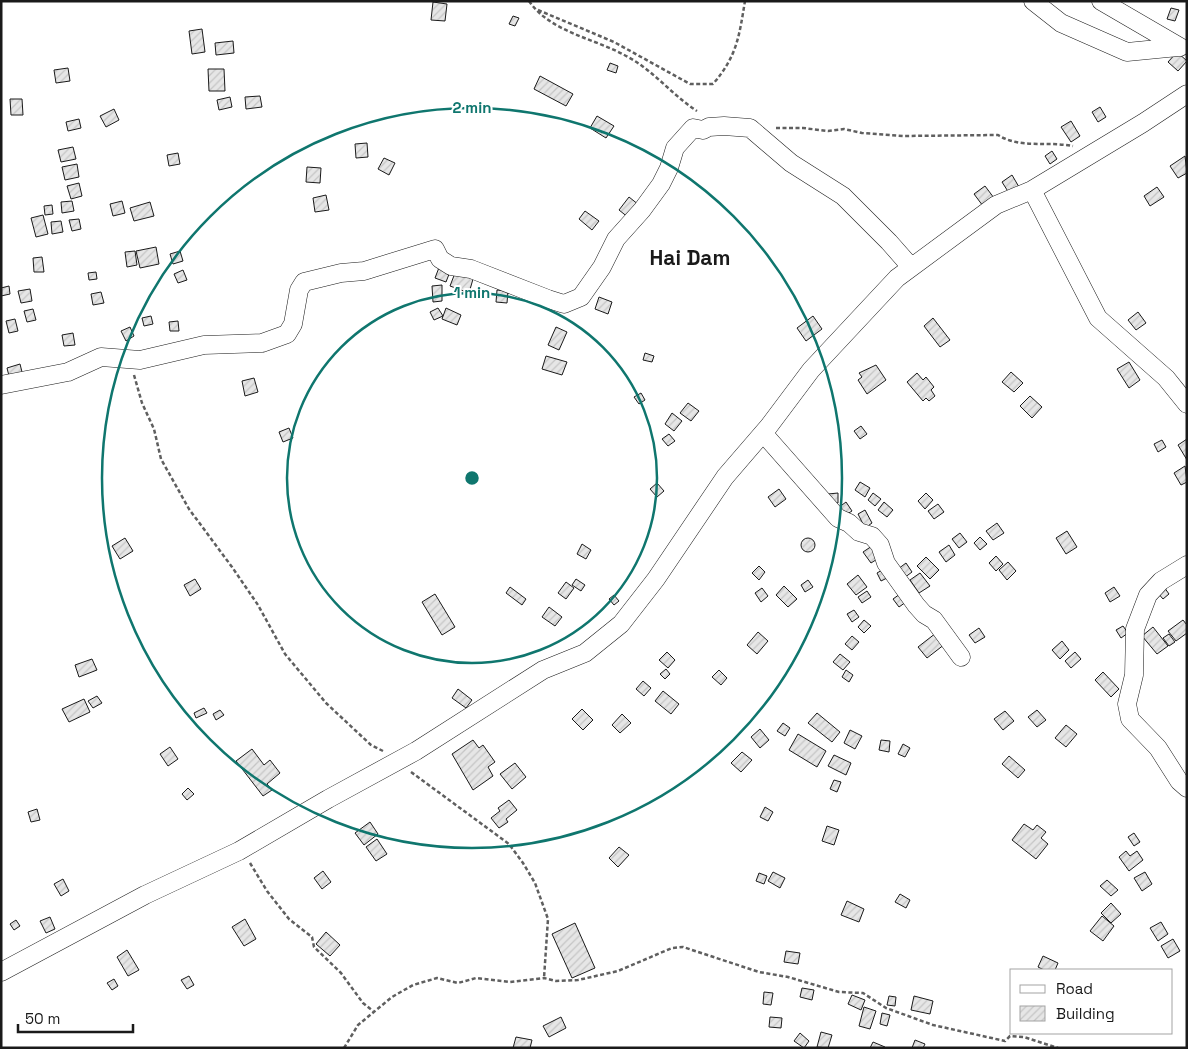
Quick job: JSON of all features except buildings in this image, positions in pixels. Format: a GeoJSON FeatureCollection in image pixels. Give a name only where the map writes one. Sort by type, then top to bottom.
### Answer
{"type":"FeatureCollection","features":[{"type":"Feature","properties":{"kind":"street"},"geometry":{"type":"LineString","coordinates":[[1033,1],[1061,23],[1127,52],[1183,49]]}},
{"type":"Feature","properties":{"kind":"street"},"geometry":{"type":"LineString","coordinates":[[1100,1],[1183,49]]}},
{"type":"Feature","properties":{"kind":"street"},"geometry":{"type":"LineString","coordinates":[[1,972],[145,895],[239,850],[416,751],[543,670],[584,653],[621,624],[656,579],[725,477],[763,433],[811,370],[897,278],[996,205],[1032,190],[1187,94]]}},
{"type":"Feature","properties":{"kind":"street"},"geometry":{"type":"LineString","coordinates":[[1,385],[68,372],[101,357],[140,360],[204,345],[262,343],[288,334],[293,324],[299,290],[304,282],[341,273],[364,271],[435,249],[440,259],[451,266],[471,269],[548,300],[564,304],[581,297],[606,261],[616,239],[642,210],[661,184],[669,168],[675,148],[693,128],[703,130],[709,127],[724,126],[750,128],[791,163],[843,196],[911,267]]}},
{"type":"Feature","properties":{"kind":"street"},"geometry":{"type":"LineString","coordinates":[[1032,190],[1098,318],[1166,378],[1187,404]]}},
{"type":"Feature","properties":{"kind":"street"},"geometry":{"type":"LineString","coordinates":[[763,433],[838,518],[849,523],[859,532],[872,536],[880,545],[886,563],[912,599],[924,614],[934,620],[961,657]]}},
{"type":"Feature","properties":{"kind":"street"},"geometry":{"type":"LineString","coordinates":[[1187,565],[1161,581],[1148,596],[1135,629],[1134,675],[1127,704],[1130,719],[1158,748],[1179,781],[1187,788]]}},
{"type":"Feature","properties":{"kind":"path"},"geometry":{"type":"LineString","coordinates":[[528,1],[534,9],[568,32],[627,56],[657,77],[682,101],[710,122],[724,126]]}},
{"type":"Feature","properties":{"kind":"path"},"geometry":{"type":"LineString","coordinates":[[534,1],[534,9]]}},
{"type":"Feature","properties":{"kind":"path"},"geometry":{"type":"LineString","coordinates":[[534,9],[614,42],[690,84],[713,84],[728,66],[740,36],[745,1]]}},
{"type":"Feature","properties":{"kind":"path"},"geometry":{"type":"LineString","coordinates":[[768,126],[828,131],[844,129],[870,134],[903,136],[998,135],[1005,140],[1028,144],[1056,143],[1099,149]]}},
{"type":"Feature","properties":{"kind":"path"},"geometry":{"type":"LineString","coordinates":[[130,360],[142,403],[154,429],[161,459],[172,481],[189,510],[253,597],[285,654],[314,691],[371,745],[400,760]]}},
{"type":"Feature","properties":{"kind":"path"},"geometry":{"type":"LineString","coordinates":[[416,751],[409,770],[509,844],[523,863],[534,883],[548,919],[544,978]]}},
{"type":"Feature","properties":{"kind":"path"},"geometry":{"type":"LineString","coordinates":[[239,850],[289,919],[312,937],[314,947],[341,973],[364,1003],[373,1011]]}},
{"type":"Feature","properties":{"kind":"path"},"geometry":{"type":"LineString","coordinates":[[344,1048],[358,1024],[373,1011],[413,984],[437,978],[458,983],[476,978],[510,982],[544,978],[556,981],[578,980],[624,969],[672,948],[686,947],[759,972],[788,977],[839,992],[863,993],[886,1008],[933,1025],[964,1030],[994,1040],[1005,1041],[1010,1036],[1024,1037],[1058,1048]]}},
{"type":"Feature","properties":{"kind":"district","name":"Hai Dam"},"geometry":{"type":"Point","coordinates":[690,258]}}]}
